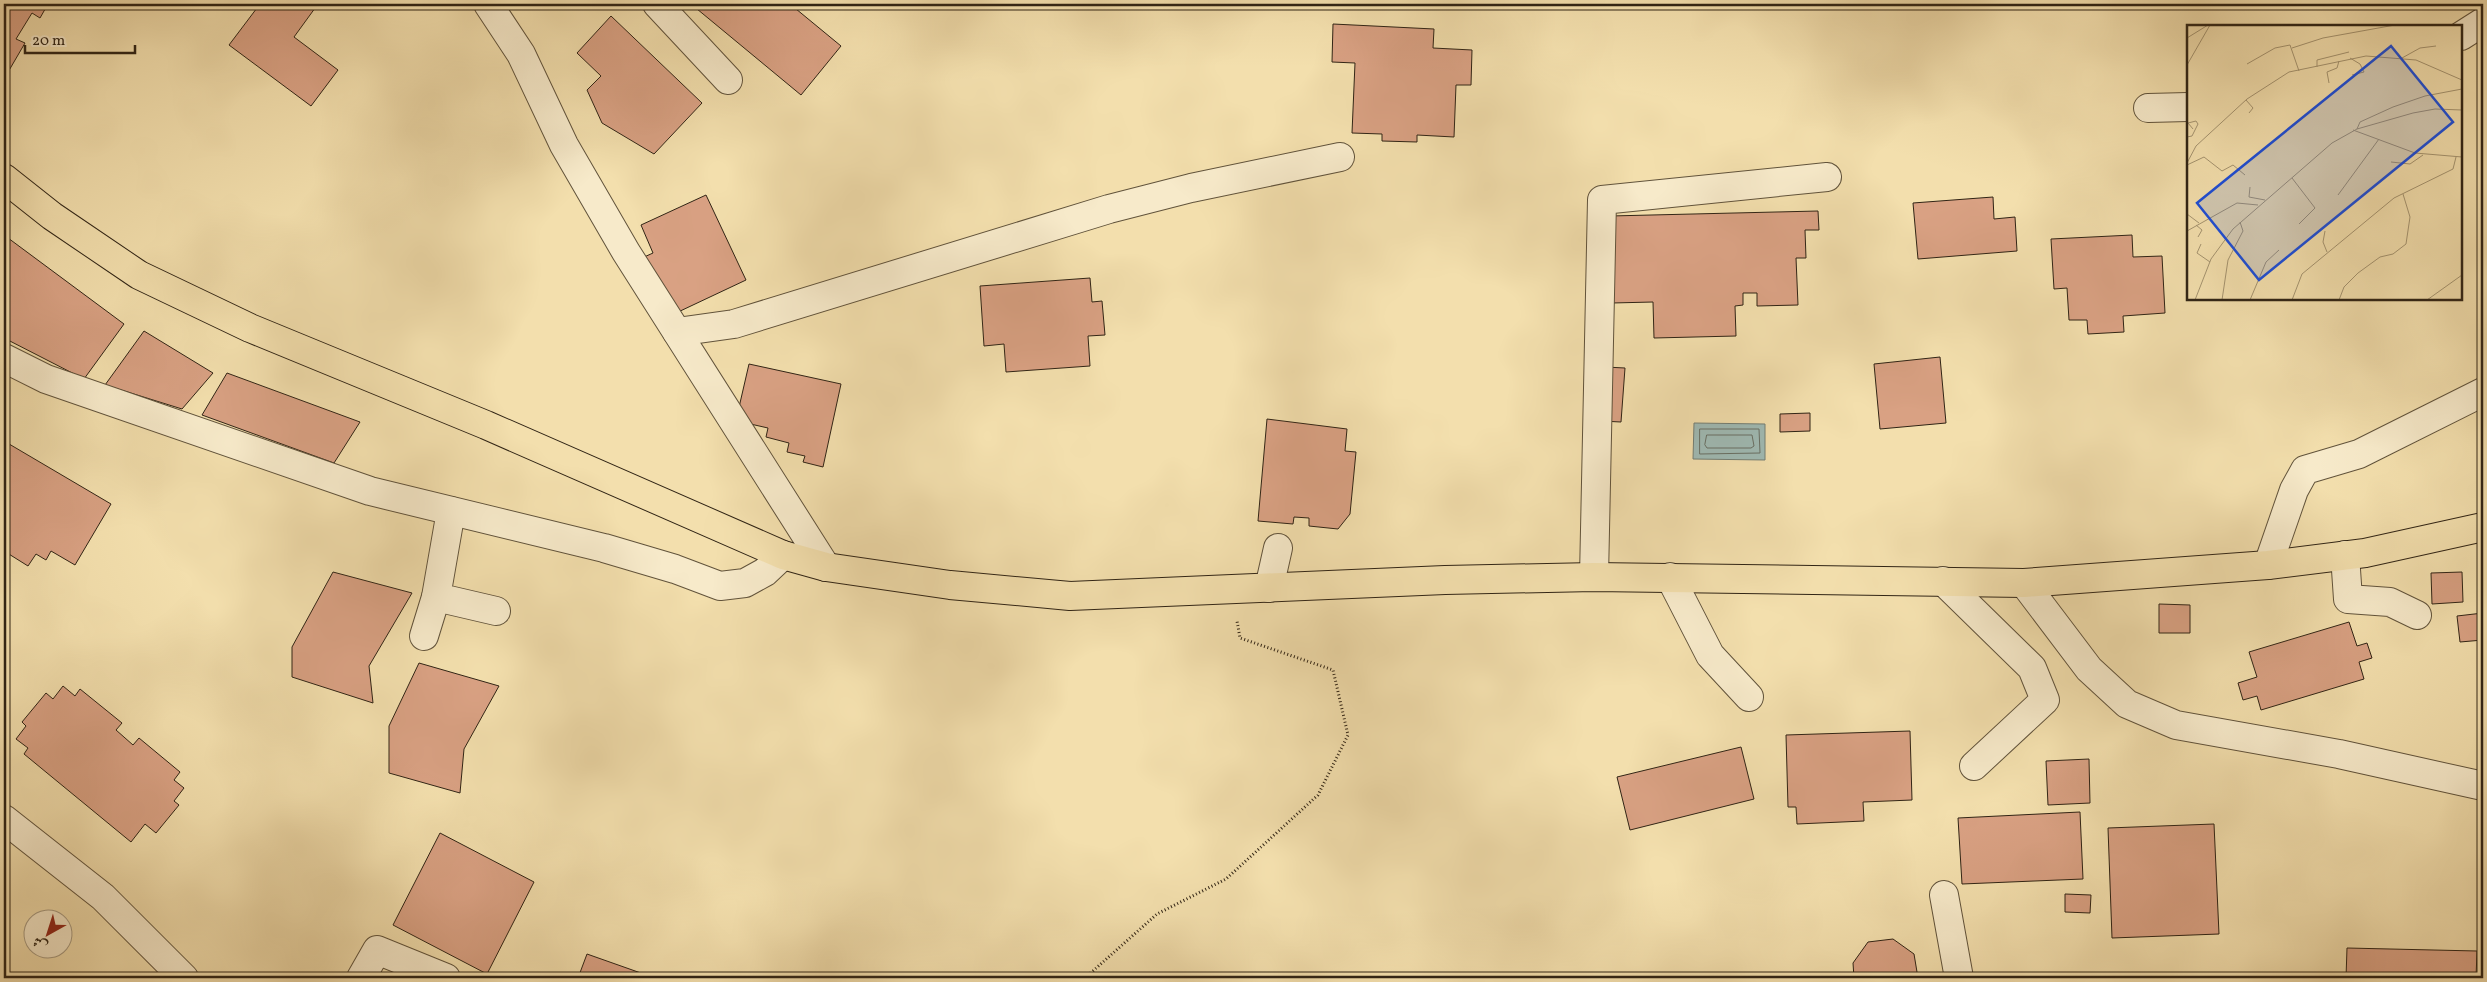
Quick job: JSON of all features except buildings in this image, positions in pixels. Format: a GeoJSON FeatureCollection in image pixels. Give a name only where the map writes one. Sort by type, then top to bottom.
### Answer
{"type":"FeatureCollection","features":[{"type":"Feature","properties":{"kind":"main road"},"geometry":{"type":"LineString","coordinates":[[4,178],[52,216],[139,275],[250,328],[486,424],[636,492],[783,555],[826,567],[950,585],[1070,596],[1594,576],[2024,583],[2268,565],[2345,555],[2483,527]]}},
{"type":"Feature","properties":{"kind":"street"},"geometry":{"type":"LineString","coordinates":[[488,4],[520,54],[564,145],[626,252],[826,567]]}},
{"type":"Feature","properties":{"kind":"street"},"geometry":{"type":"LineString","coordinates":[[657,4],[728,80]]}},
{"type":"Feature","properties":{"kind":"street"},"geometry":{"type":"LineString","coordinates":[[2462,35],[2483,22]]}},
{"type":"Feature","properties":{"kind":"street"},"geometry":{"type":"LineString","coordinates":[[2148,108],[2187,107]]}},
{"type":"Feature","properties":{"kind":"street"},"geometry":{"type":"LineString","coordinates":[[677,332],[734,324],[1109,209],[1191,188],[1340,157]]}},
{"type":"Feature","properties":{"kind":"street"},"geometry":{"type":"LineString","coordinates":[[1594,576],[1602,200],[1827,177]]}},
{"type":"Feature","properties":{"kind":"street"},"geometry":{"type":"LineString","coordinates":[[4,358],[46,379],[370,492],[604,548],[675,569],[720,586],[745,584],[765,572],[783,555]]}},
{"type":"Feature","properties":{"kind":"street"},"geometry":{"type":"LineString","coordinates":[[2268,565],[2294,490],[2305,470],[2359,454],[2483,392]]}},
{"type":"Feature","properties":{"kind":"street"},"geometry":{"type":"LineString","coordinates":[[1594,576],[1610,493]]}},
{"type":"Feature","properties":{"kind":"street"},"geometry":{"type":"LineString","coordinates":[[424,636],[436,597],[452,511]]}},
{"type":"Feature","properties":{"kind":"street"},"geometry":{"type":"LineString","coordinates":[[1269,588],[1278,548]]}},
{"type":"Feature","properties":{"kind":"street"},"geometry":{"type":"LineString","coordinates":[[2345,555],[2348,599],[2390,602],[2417,615]]}},
{"type":"Feature","properties":{"kind":"street"},"geometry":{"type":"LineString","coordinates":[[1670,577],[1710,655],[1748,697]]}},
{"type":"Feature","properties":{"kind":"street"},"geometry":{"type":"LineString","coordinates":[[1943,581],[2032,668],[2045,700],[1974,766]]}},
{"type":"Feature","properties":{"kind":"street"},"geometry":{"type":"LineString","coordinates":[[2024,583],[2089,669],[2127,704],[2176,725],[2339,754],[2483,786]]}},
{"type":"Feature","properties":{"kind":"street"},"geometry":{"type":"LineString","coordinates":[[436,597],[496,611]]}},
{"type":"Feature","properties":{"kind":"street"},"geometry":{"type":"LineString","coordinates":[[4,819],[103,897],[184,978]]}},
{"type":"Feature","properties":{"kind":"street"},"geometry":{"type":"LineString","coordinates":[[1944,895],[1959,978]]}},
{"type":"Feature","properties":{"kind":"street"},"geometry":{"type":"LineString","coordinates":[[361,978],[377,950],[446,978]]}},
{"type":"Feature","properties":{"kind":"path"},"geometry":{"type":"LineString","coordinates":[[1085,978],[1157,914],[1226,879],[1318,795],[1348,735],[1333,670],[1240,638],[1232,590]]}},
{"type":"Feature","properties":{"kind":"water"},"geometry":{"type":"Polygon","coordinates":[[[1694,423],[1765,424],[1765,460],[1693,459],[1694,423]]]}}]}
